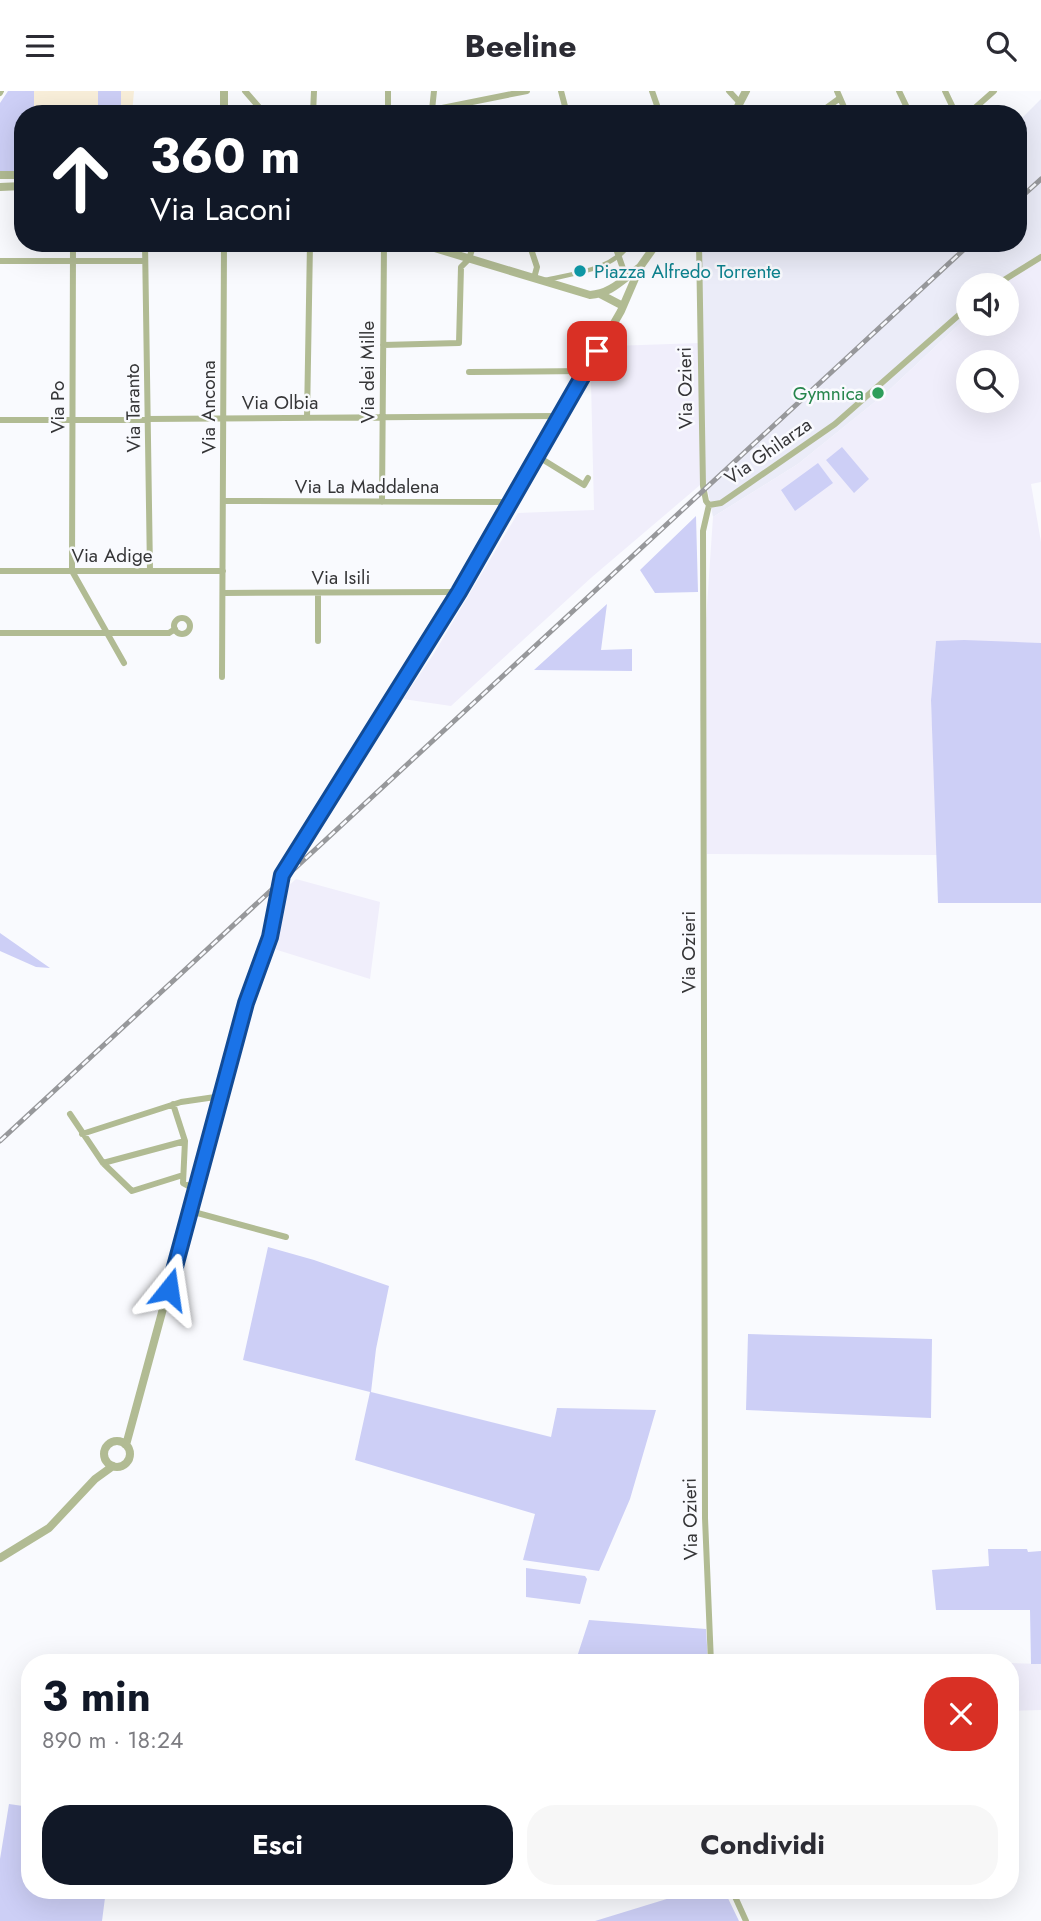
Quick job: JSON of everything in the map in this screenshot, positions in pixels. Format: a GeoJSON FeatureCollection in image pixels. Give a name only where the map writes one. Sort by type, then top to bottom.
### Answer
{"type":"FeatureCollection","features":[{"type":"Feature","properties":{"kind":"street"},"geometry":{"type":"LineString","coordinates":[[246,91],[258,105]]}},
{"type":"Feature","properties":{"kind":"street"},"geometry":{"type":"LineString","coordinates":[[461,105],[527,91]]}},
{"type":"Feature","properties":{"kind":"street"},"geometry":{"type":"LineString","coordinates":[[729,91],[740,103],[746,91]]}},
{"type":"Feature","properties":{"kind":"street"},"geometry":{"type":"LineString","coordinates":[[978,105],[994,91]]}},
{"type":"Feature","properties":{"kind":"street","name":"Via Po"},"geometry":{"type":"LineString","coordinates":[[72,571],[73,252]]}},
{"type":"Feature","properties":{"kind":"street","name":"Via Taranto"},"geometry":{"type":"LineString","coordinates":[[145,252],[150,571]]}},
{"type":"Feature","properties":{"kind":"street","name":"Via Ancona"},"geometry":{"type":"LineString","coordinates":[[222,677],[224,252]]}},
{"type":"Feature","properties":{"kind":"street"},"geometry":{"type":"LineString","coordinates":[[307,418],[310,252]]}},
{"type":"Feature","properties":{"kind":"street","name":"Via dei Mille"},"geometry":{"type":"LineString","coordinates":[[382,502],[384,252]]}},
{"type":"Feature","properties":{"kind":"street"},"geometry":{"type":"LineString","coordinates":[[447,252],[590,295],[600,294],[619,285],[640,267]]}},
{"type":"Feature","properties":{"kind":"street"},"geometry":{"type":"LineString","coordinates":[[383,345],[459,343],[460,267],[469,259],[471,252]]}},
{"type":"Feature","properties":{"kind":"street"},"geometry":{"type":"LineString","coordinates":[[532,252],[539,280]]}},
{"type":"Feature","properties":{"kind":"street"},"geometry":{"type":"LineString","coordinates":[[618,252],[626,277]]}},
{"type":"Feature","properties":{"kind":"street"},"geometry":{"type":"LineString","coordinates":[[539,280],[595,269],[620,258],[624,252]]}},
{"type":"Feature","properties":{"kind":"street"},"geometry":{"type":"LineString","coordinates":[[123,1443],[196,1190],[246,1003],[270,937],[282,875],[459,592],[623,306],[640,267],[651,252]]}},
{"type":"Feature","properties":{"kind":"street","name":"Via Ozieri"},"geometry":{"type":"LineString","coordinates":[[699,252],[703,486],[709,505],[703,531],[703,598],[705,1518],[711,1654]]}},
{"type":"Feature","properties":{"kind":"street"},"geometry":{"type":"LineString","coordinates":[[1015,273],[1041,257]]}},
{"type":"Feature","properties":{"kind":"street"},"geometry":{"type":"LineString","coordinates":[[0,261],[145,261]]}},
{"type":"Feature","properties":{"kind":"street"},"geometry":{"type":"LineString","coordinates":[[600,294],[623,306]]}},
{"type":"Feature","properties":{"kind":"street","name":"Via Ghilarza"},"geometry":{"type":"LineString","coordinates":[[709,505],[721,503],[835,424],[956,318]]}},
{"type":"Feature","properties":{"kind":"street"},"geometry":{"type":"LineString","coordinates":[[469,372],[586,371]]}},
{"type":"Feature","properties":{"kind":"street","name":"Via Olbia"},"geometry":{"type":"LineString","coordinates":[[0,420],[560,416]]}},
{"type":"Feature","properties":{"kind":"street"},"geometry":{"type":"LineString","coordinates":[[537,456],[584,485],[588,478]]}},
{"type":"Feature","properties":{"kind":"street","name":"Via La Maddalena"},"geometry":{"type":"LineString","coordinates":[[223,501],[510,502]]}},
{"type":"Feature","properties":{"kind":"street","name":"Via Adige"},"geometry":{"type":"LineString","coordinates":[[0,570],[223,571]]}},
{"type":"Feature","properties":{"kind":"street"},"geometry":{"type":"LineString","coordinates":[[72,571],[124,663]]}},
{"type":"Feature","properties":{"kind":"street","name":"Via Isili"},"geometry":{"type":"LineString","coordinates":[[223,593],[459,592]]}},
{"type":"Feature","properties":{"kind":"street"},"geometry":{"type":"LineString","coordinates":[[318,593],[318,641]]}},
{"type":"Feature","properties":{"kind":"street"},"geometry":{"type":"LineString","coordinates":[[0,633],[169,633],[175,629]]}},
{"type":"Feature","properties":{"kind":"street"},"geometry":{"type":"LineString","coordinates":[[82,1134],[173,1104],[222,1096]]}},
{"type":"Feature","properties":{"kind":"street"},"geometry":{"type":"LineString","coordinates":[[173,1104],[185,1141],[183,1183],[196,1190]]}},
{"type":"Feature","properties":{"kind":"street"},"geometry":{"type":"LineString","coordinates":[[70,1114],[103,1163],[132,1191],[183,1175]]}},
{"type":"Feature","properties":{"kind":"street"},"geometry":{"type":"LineString","coordinates":[[103,1163],[185,1141]]}},
{"type":"Feature","properties":{"kind":"street"},"geometry":{"type":"LineString","coordinates":[[190,1211],[286,1237]]}},
{"type":"Feature","properties":{"kind":"street"},"geometry":{"type":"LineString","coordinates":[[0,1558],[49,1528],[95,1479],[113,1466],[122,1466],[128,1461],[130,1451],[123,1443],[112,1442],[106,1447],[105,1457],[95,1479]]}},
{"type":"Feature","properties":{"kind":"street"},"geometry":{"type":"LineString","coordinates":[[105,1457],[113,1466]]}},
{"type":"Feature","properties":{"kind":"street"},"geometry":{"type":"LineString","coordinates":[[736,1899],[746,1921]]}},
{"type":"Feature","properties":{"kind":"shaded area"},"geometry":{"type":"Polygon","coordinates":[[[8,91],[34,91],[34,105],[14,105],[14,171],[0,171],[0,103],[8,91]]]}},
{"type":"Feature","properties":{"kind":"shaded area"},"geometry":{"type":"Polygon","coordinates":[[[34,91],[134,91],[133,105],[34,105],[34,91]]]}},
{"type":"Feature","properties":{"kind":"shaded area"},"geometry":{"type":"Polygon","coordinates":[[[98,91],[121,91],[121,105],[98,105],[98,91]]]}},
{"type":"Feature","properties":{"kind":"shaded area"},"geometry":{"type":"Polygon","coordinates":[[[1041,99],[1041,257],[1018,273],[956,273],[956,327],[886,393],[798,464],[713,517],[703,466],[699,252],[1027,252],[1027,113],[1041,99]]]}},
{"type":"Feature","properties":{"kind":"shaded area"},"geometry":{"type":"Polygon","coordinates":[[[1041,257],[1041,482],[1031,484],[1041,542],[1041,643],[936,641],[931,700],[937,855],[707,854],[700,708],[713,517],[798,464],[886,393],[956,327],[956,336],[1019,336],[1019,273],[1013,273],[1024,263],[1041,257]]]}},
{"type":"Feature","properties":{"kind":"shaded area"},"geometry":{"type":"Polygon","coordinates":[[[700,343],[703,466],[706,480],[592,577],[451,706],[403,699],[433,655],[518,513],[594,510],[591,382],[612,346],[700,343]]]}},
{"type":"Feature","properties":{"kind":"shaded area"},"geometry":{"type":"Polygon","coordinates":[[[842,447],[869,479],[854,493],[826,460],[842,447]]]}},
{"type":"Feature","properties":{"kind":"shaded area"},"geometry":{"type":"Polygon","coordinates":[[[818,463],[833,483],[795,511],[781,490],[818,463]]]}},
{"type":"Feature","properties":{"kind":"shaded area"},"geometry":{"type":"Polygon","coordinates":[[[696,516],[698,592],[655,593],[640,570],[696,516]]]}},
{"type":"Feature","properties":{"kind":"shaded area"},"geometry":{"type":"Polygon","coordinates":[[[607,604],[601,650],[632,649],[632,671],[534,670],[607,604]]]}},
{"type":"Feature","properties":{"kind":"shaded area"},"geometry":{"type":"Polygon","coordinates":[[[936,641],[1041,643],[1041,903],[938,903],[931,700],[936,641]]]}},
{"type":"Feature","properties":{"kind":"shaded area"},"geometry":{"type":"Polygon","coordinates":[[[296,879],[380,902],[370,979],[271,948],[284,890],[296,879]]]}},
{"type":"Feature","properties":{"kind":"shaded area"},"geometry":{"type":"Polygon","coordinates":[[[0,933],[50,968],[36,967],[0,951],[0,933]]]}},
{"type":"Feature","properties":{"kind":"shaded area"},"geometry":{"type":"Polygon","coordinates":[[[268,1247],[389,1286],[376,1349],[371,1392],[551,1437],[557,1408],[656,1410],[630,1499],[599,1571],[523,1560],[535,1514],[355,1460],[370,1392],[243,1360],[268,1247]]]}},
{"type":"Feature","properties":{"kind":"shaded area"},"geometry":{"type":"Polygon","coordinates":[[[748,1334],[932,1339],[931,1418],[746,1410],[748,1334]]]}},
{"type":"Feature","properties":{"kind":"shaded area"},"geometry":{"type":"Polygon","coordinates":[[[988,1549],[1041,1551],[1041,1664],[1031,1664],[1030,1610],[936,1610],[932,1570],[989,1566],[988,1549]]]}},
{"type":"Feature","properties":{"kind":"shaded area"},"geometry":{"type":"Polygon","coordinates":[[[526,1568],[585,1576],[587,1579],[580,1604],[526,1597],[526,1568]]]}},
{"type":"Feature","properties":{"kind":"shaded area"},"geometry":{"type":"Polygon","coordinates":[[[589,1620],[706,1629],[708,1654],[578,1654],[589,1620]]]}},
{"type":"Feature","properties":{"kind":"shaded area"},"geometry":{"type":"Polygon","coordinates":[[[1019,1663],[1041,1664],[1041,1710],[1019,1711],[1019,1663]]]}},
{"type":"Feature","properties":{"kind":"shaded area"},"geometry":{"type":"Polygon","coordinates":[[[9,1804],[21,1806],[21,1899],[105,1899],[102,1921],[0,1921],[0,1859],[9,1804]]]}},
{"type":"Feature","properties":{"kind":"shaded area"},"geometry":{"type":"Polygon","coordinates":[[[667,1899],[728,1899],[739,1921],[595,1921],[667,1899]]]}},
{"type":"Feature","properties":{"kind":"railway"},"geometry":{"type":"LineString","coordinates":[[1027,192],[1041,179]]}},
{"type":"Feature","properties":{"kind":"railway"},"geometry":{"type":"LineString","coordinates":[[0,1141],[961,252]]}},
{"type":"Feature","properties":{"kind":"place","name":"Piazza Alfredo Torrente"},"geometry":{"type":"Point","coordinates":[580,271]}},
{"type":"Feature","properties":{"kind":"place","name":"Gymnica"},"geometry":{"type":"Point","coordinates":[878,393]}},
{"type":"Feature","properties":{"kind":"route"},"geometry":{"type":"LineString","coordinates":[[169,1289],[246,1003],[270,937],[282,875],[459,592],[597,351]]}}]}
